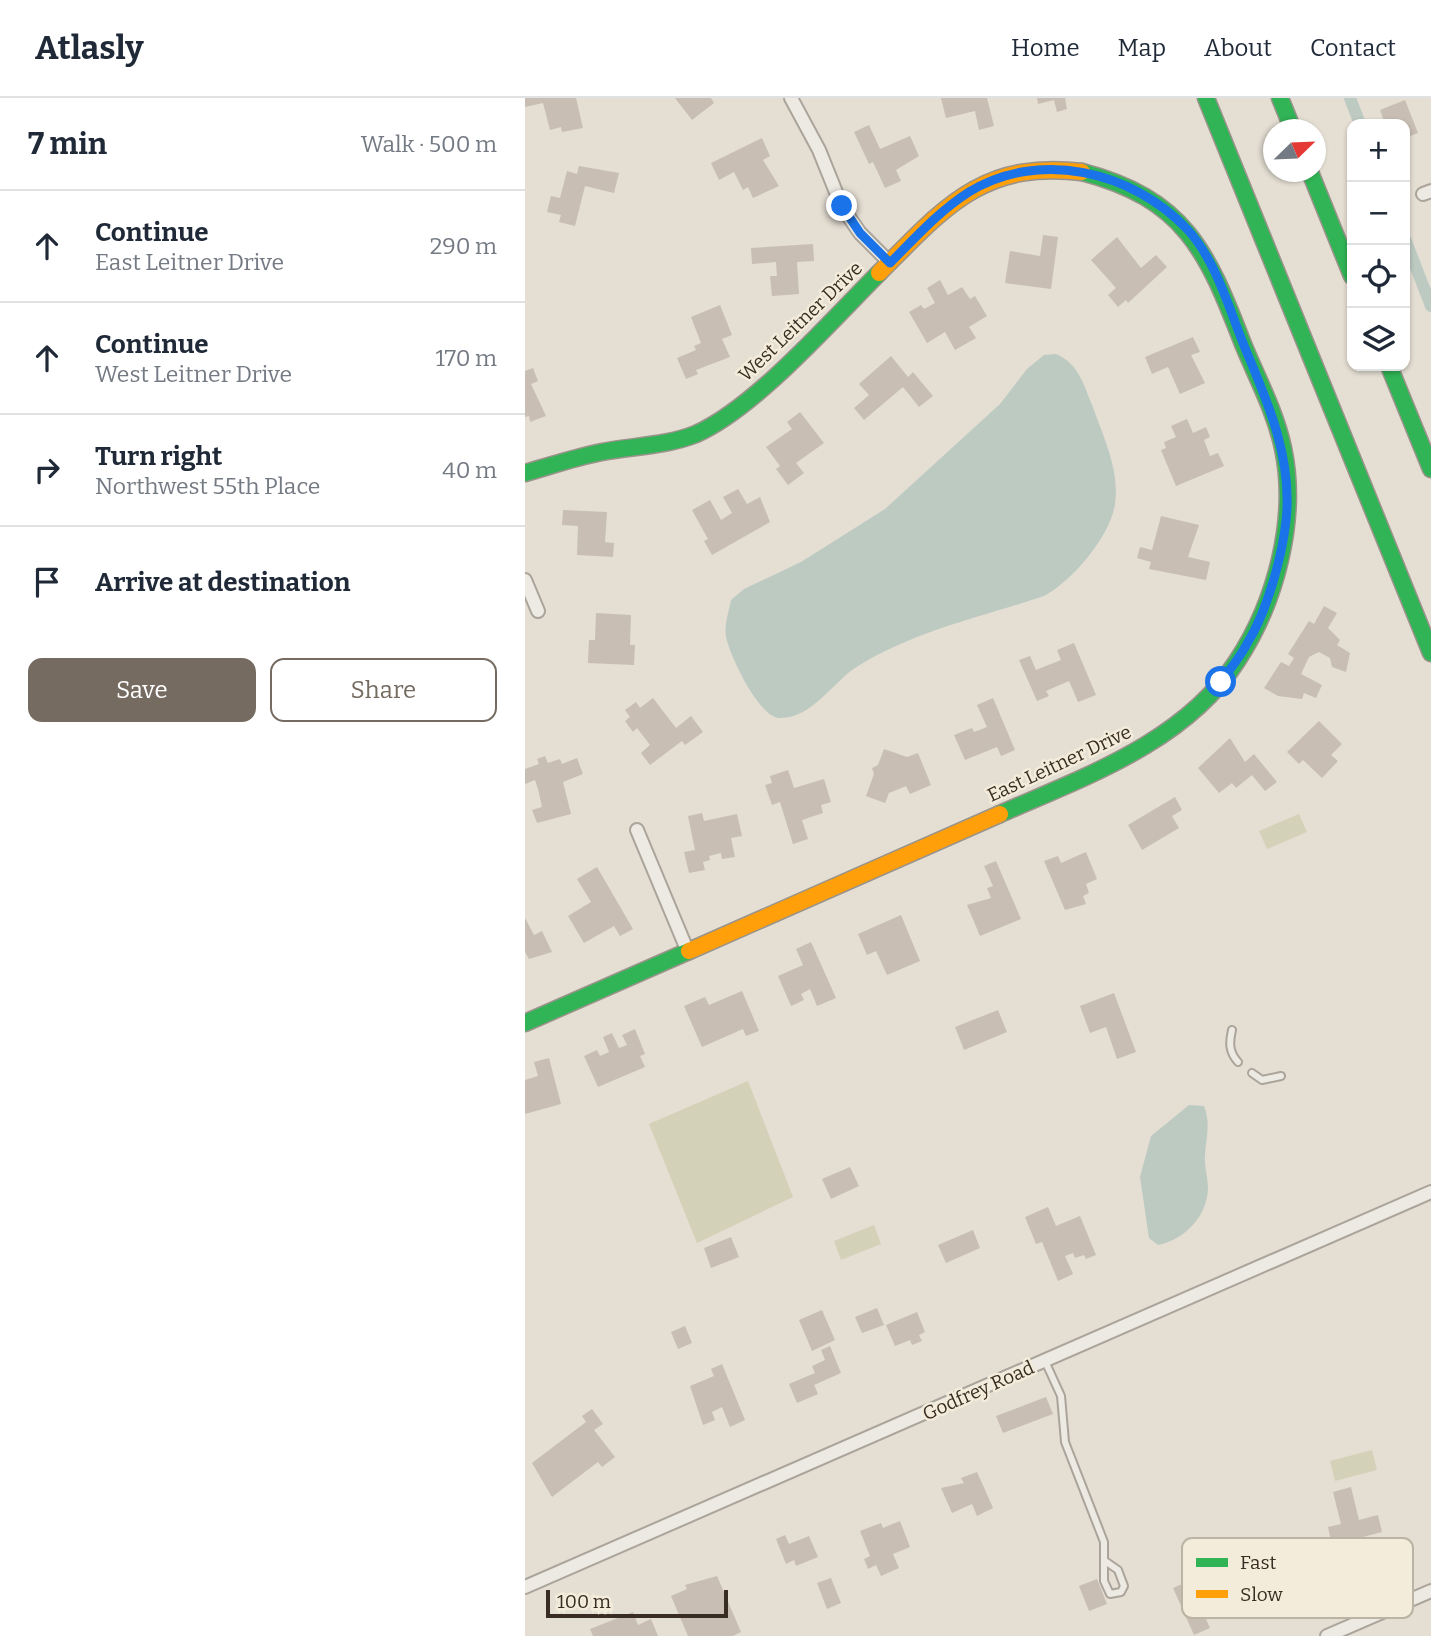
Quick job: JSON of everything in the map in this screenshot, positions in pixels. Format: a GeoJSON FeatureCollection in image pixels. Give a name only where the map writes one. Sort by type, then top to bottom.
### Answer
{"type":"FeatureCollection","features":[{"type":"Feature","properties":{"kind":"main road"},"geometry":{"type":"LineString","coordinates":[[1206,98],[1431,653]]}},
{"type":"Feature","properties":{"kind":"main road"},"geometry":{"type":"LineString","coordinates":[[1280,98],[1289,119]]}},
{"type":"Feature","properties":{"kind":"main road","name":"West Leitner Drive"},"geometry":{"type":"LineString","coordinates":[[525,473],[601,452],[660,444],[695,434],[725,418],[755,394],[934,219],[962,198],[1007,174],[1044,169],[1089,173],[1125,185],[1160,206]]}},
{"type":"Feature","properties":{"kind":"main road"},"geometry":{"type":"LineString","coordinates":[[1314,182],[1347,264]]}},
{"type":"Feature","properties":{"kind":"main road","name":"East Leitner Drive"},"geometry":{"type":"LineString","coordinates":[[525,1023],[1128,756],[1187,719],[1221,682],[1249,641],[1273,580],[1286,520],[1285,461],[1269,404],[1211,265],[1188,230],[1160,206]]}},
{"type":"Feature","properties":{"kind":"main road"},"geometry":{"type":"LineString","coordinates":[[1391,371],[1431,469]]}},
{"type":"Feature","properties":{"kind":"street"},"geometry":{"type":"LineString","coordinates":[[791,98],[819,150],[842,206],[860,233],[890,263]]}},
{"type":"Feature","properties":{"kind":"street"},"geometry":{"type":"LineString","coordinates":[[525,580],[538,611]]}},
{"type":"Feature","properties":{"kind":"street"},"geometry":{"type":"LineString","coordinates":[[636,830],[688,952]]}},
{"type":"Feature","properties":{"kind":"street","name":"Godfrey Road"},"geometry":{"type":"LineString","coordinates":[[525,1587],[1431,1192]]}},
{"type":"Feature","properties":{"kind":"street"},"geometry":{"type":"LineString","coordinates":[[1413,1599],[1431,1591]]}},
{"type":"Feature","properties":{"kind":"street"},"geometry":{"type":"LineString","coordinates":[[1327,1636],[1369,1618]]}},
{"type":"Feature","properties":{"kind":"lane"},"geometry":{"type":"LineString","coordinates":[[1232,1030],[1229,1042],[1232,1055],[1238,1062]]}},
{"type":"Feature","properties":{"kind":"lane"},"geometry":{"type":"LineString","coordinates":[[1252,1073],[1262,1080],[1281,1076]]}},
{"type":"Feature","properties":{"kind":"lane"},"geometry":{"type":"LineString","coordinates":[[1045,1361],[1061,1395],[1065,1443],[1104,1542],[1104,1581],[1110,1594],[1121,1592],[1124,1586],[1122,1578],[1105,1561]]}},
{"type":"Feature","properties":{"kind":"green space"},"geometry":{"type":"Polygon","coordinates":[[[1299,814],[1307,832],[1267,849],[1259,831],[1299,814]]]}},
{"type":"Feature","properties":{"kind":"green space"},"geometry":{"type":"Polygon","coordinates":[[[748,1081],[793,1197],[697,1243],[649,1124],[748,1081]]]}},
{"type":"Feature","properties":{"kind":"green space"},"geometry":{"type":"Polygon","coordinates":[[[874,1225],[881,1244],[841,1260],[834,1241],[874,1225]]]}},
{"type":"Feature","properties":{"kind":"green space"},"geometry":{"type":"Polygon","coordinates":[[[1372,1450],[1377,1470],[1335,1481],[1330,1461],[1372,1450]]]}},
{"type":"Feature","properties":{"kind":"shaded area"},"geometry":{"type":"Polygon","coordinates":[[[1056,354],[1070,363],[1083,382],[1113,466],[1116,491],[1112,517],[1088,557],[1066,580],[1044,596],[925,634],[880,654],[858,666],[802,712],[780,718],[763,708],[739,671],[726,637],[731,600],[744,589],[801,562],[885,509],[1000,404],[1027,369],[1044,355],[1056,354]]]}},
{"type":"Feature","properties":{"kind":"shaded area"},"geometry":{"type":"Polygon","coordinates":[[[1189,1105],[1204,1106],[1206,1113],[1207,1198],[1199,1217],[1186,1232],[1158,1245],[1149,1238],[1140,1177],[1151,1136],[1189,1105]]]}},
{"type":"Feature","properties":{"kind":"building"},"geometry":{"type":"Polygon","coordinates":[[[525,98],[576,98],[583,128],[562,132],[561,127],[550,130],[543,103],[525,107],[525,98]]]}},
{"type":"Feature","properties":{"kind":"building"},"geometry":{"type":"Polygon","coordinates":[[[675,98],[711,98],[714,103],[692,120],[675,98]]]}},
{"type":"Feature","properties":{"kind":"building"},"geometry":{"type":"Polygon","coordinates":[[[941,98],[987,98],[994,126],[979,130],[975,111],[946,118],[941,98]]]}},
{"type":"Feature","properties":{"kind":"building"},"geometry":{"type":"Polygon","coordinates":[[[1037,98],[1065,98],[1067,109],[1057,112],[1054,100],[1038,104],[1037,98]]]}},
{"type":"Feature","properties":{"kind":"building"},"geometry":{"type":"Polygon","coordinates":[[[1405,100],[1418,133],[1410,136],[1410,119],[1383,119],[1380,110],[1405,100]]]}},
{"type":"Feature","properties":{"kind":"building"},"geometry":{"type":"Polygon","coordinates":[[[869,125],[880,149],[910,136],[919,156],[896,170],[901,181],[885,188],[873,162],[869,164],[854,132],[869,125]]]}},
{"type":"Feature","properties":{"kind":"building"},"geometry":{"type":"Polygon","coordinates":[[[762,138],[770,156],[763,160],[779,186],[753,198],[748,187],[743,190],[734,172],[719,180],[711,163],[762,138]]]}},
{"type":"Feature","properties":{"kind":"building"},"geometry":{"type":"Polygon","coordinates":[[[579,166],[619,173],[614,193],[585,186],[575,226],[559,222],[561,215],[547,212],[551,196],[560,198],[567,171],[577,174],[579,166]]]}},
{"type":"Feature","properties":{"kind":"building"},"geometry":{"type":"Polygon","coordinates":[[[1043,235],[1058,237],[1051,289],[1005,283],[1010,251],[1040,256],[1043,235]]]}},
{"type":"Feature","properties":{"kind":"building"},"geometry":{"type":"Polygon","coordinates":[[[1117,237],[1141,268],[1156,255],[1167,267],[1128,303],[1126,300],[1118,307],[1108,295],[1116,288],[1091,260],[1117,237]]]}},
{"type":"Feature","properties":{"kind":"building"},"geometry":{"type":"Polygon","coordinates":[[[813,244],[814,261],[797,262],[799,294],[772,296],[770,276],[777,276],[776,262],[752,264],[751,248],[813,244]]]}},
{"type":"Feature","properties":{"kind":"building"},"geometry":{"type":"Polygon","coordinates":[[[940,280],[948,295],[962,287],[970,299],[975,296],[987,316],[969,327],[976,338],[955,350],[945,332],[927,343],[909,312],[921,305],[924,309],[935,303],[927,288],[940,280]]]}},
{"type":"Feature","properties":{"kind":"building"},"geometry":{"type":"Polygon","coordinates":[[[720,305],[732,335],[722,339],[730,357],[696,370],[698,374],[686,379],[677,358],[696,350],[694,346],[701,343],[691,317],[720,305]]]}},
{"type":"Feature","properties":{"kind":"building"},"geometry":{"type":"Polygon","coordinates":[[[1193,337],[1200,352],[1191,355],[1205,383],[1180,394],[1168,367],[1152,374],[1145,357],[1193,337]]]}},
{"type":"Feature","properties":{"kind":"building"},"geometry":{"type":"Polygon","coordinates":[[[891,356],[908,377],[913,372],[933,396],[919,407],[903,387],[864,420],[854,408],[869,395],[859,384],[891,356]]]}},
{"type":"Feature","properties":{"kind":"building"},"geometry":{"type":"Polygon","coordinates":[[[533,368],[538,381],[531,384],[546,416],[530,422],[529,416],[525,417],[525,371],[533,368]]]}},
{"type":"Feature","properties":{"kind":"building"},"geometry":{"type":"Polygon","coordinates":[[[800,412],[824,443],[796,463],[804,473],[788,485],[776,469],[780,466],[766,447],[792,429],[787,422],[800,412]]]}},
{"type":"Feature","properties":{"kind":"building"},"geometry":{"type":"Polygon","coordinates":[[[1187,419],[1193,433],[1206,427],[1210,437],[1204,440],[1210,456],[1218,453],[1224,466],[1176,486],[1161,450],[1166,448],[1164,442],[1176,437],[1171,426],[1187,419]]]}},
{"type":"Feature","properties":{"kind":"building"},"geometry":{"type":"Polygon","coordinates":[[[738,489],[747,504],[760,497],[770,522],[712,555],[704,541],[708,539],[692,510],[710,500],[721,520],[732,513],[723,497],[738,489]]]}},
{"type":"Feature","properties":{"kind":"building"},"geometry":{"type":"Polygon","coordinates":[[[563,510],[607,512],[605,542],[614,543],[613,557],[577,555],[578,526],[562,525],[563,510]]]}},
{"type":"Feature","properties":{"kind":"building"},"geometry":{"type":"Polygon","coordinates":[[[1161,516],[1199,525],[1188,557],[1210,562],[1206,580],[1149,569],[1151,562],[1137,558],[1140,547],[1152,550],[1161,516]]]}},
{"type":"Feature","properties":{"kind":"building"},"geometry":{"type":"Polygon","coordinates":[[[1324,606],[1337,613],[1328,628],[1340,640],[1337,645],[1350,653],[1346,672],[1332,667],[1330,658],[1319,652],[1309,657],[1301,674],[1322,685],[1316,698],[1304,693],[1302,699],[1278,696],[1264,688],[1281,662],[1289,666],[1294,658],[1288,654],[1309,621],[1314,624],[1324,606]]]}},
{"type":"Feature","properties":{"kind":"building"},"geometry":{"type":"Polygon","coordinates":[[[596,613],[631,615],[630,645],[635,645],[634,665],[588,663],[589,640],[595,640],[596,613]]]}},
{"type":"Feature","properties":{"kind":"building"},"geometry":{"type":"Polygon","coordinates":[[[1074,643],[1096,695],[1078,702],[1069,681],[1046,691],[1049,696],[1037,701],[1019,660],[1030,656],[1036,670],[1061,660],[1057,650],[1074,643]]]}},
{"type":"Feature","properties":{"kind":"building"},"geometry":{"type":"Polygon","coordinates":[[[653,698],[676,728],[691,716],[703,732],[685,745],[682,741],[650,765],[641,753],[650,745],[637,728],[633,732],[625,721],[630,717],[625,710],[636,702],[640,708],[653,698]]]}},
{"type":"Feature","properties":{"kind":"building"},"geometry":{"type":"Polygon","coordinates":[[[993,698],[1015,750],[1001,756],[997,747],[965,760],[954,735],[972,728],[974,732],[987,727],[977,705],[993,698]]]}},
{"type":"Feature","properties":{"kind":"building"},"geometry":{"type":"Polygon","coordinates":[[[1319,721],[1342,744],[1331,755],[1338,761],[1322,778],[1303,760],[1299,764],[1287,752],[1319,721]]]}},
{"type":"Feature","properties":{"kind":"building"},"geometry":{"type":"Polygon","coordinates":[[[1230,738],[1245,762],[1254,754],[1277,782],[1265,791],[1252,775],[1236,788],[1232,783],[1219,793],[1198,768],[1230,738]]]}},
{"type":"Feature","properties":{"kind":"building"},"geometry":{"type":"Polygon","coordinates":[[[884,749],[907,757],[918,753],[931,785],[910,794],[906,786],[889,793],[885,803],[866,796],[874,774],[872,768],[878,765],[884,749]]]}},
{"type":"Feature","properties":{"kind":"building"},"geometry":{"type":"Polygon","coordinates":[[[545,756],[548,763],[560,759],[562,764],[577,758],[583,774],[563,782],[571,814],[537,823],[532,810],[542,807],[538,789],[535,780],[525,784],[525,769],[539,764],[537,759],[545,756]]]}},
{"type":"Feature","properties":{"kind":"building"},"geometry":{"type":"Polygon","coordinates":[[[788,770],[794,788],[824,779],[831,802],[821,805],[823,813],[802,820],[808,839],[793,844],[780,802],[772,805],[765,785],[772,783],[770,776],[788,770]]]}},
{"type":"Feature","properties":{"kind":"building"},"geometry":{"type":"Polygon","coordinates":[[[1175,797],[1182,810],[1172,816],[1179,828],[1142,850],[1128,825],[1175,797]]]}},
{"type":"Feature","properties":{"kind":"building"},"geometry":{"type":"Polygon","coordinates":[[[702,813],[704,821],[737,814],[742,836],[731,838],[735,857],[722,859],[721,853],[709,856],[710,860],[703,862],[705,870],[689,873],[684,852],[695,850],[688,816],[702,813]]]}},
{"type":"Feature","properties":{"kind":"building"},"geometry":{"type":"Polygon","coordinates":[[[1086,852],[1097,879],[1086,884],[1089,893],[1083,896],[1086,904],[1065,910],[1044,861],[1058,856],[1061,863],[1086,852]]]}},
{"type":"Feature","properties":{"kind":"building"},"geometry":{"type":"Polygon","coordinates":[[[996,861],[1021,919],[980,936],[967,905],[991,898],[987,888],[993,886],[984,866],[996,861]]]}},
{"type":"Feature","properties":{"kind":"building"},"geometry":{"type":"Polygon","coordinates":[[[597,867],[633,929],[620,936],[614,926],[584,943],[568,916],[591,902],[577,879],[597,867]]]}},
{"type":"Feature","properties":{"kind":"building"},"geometry":{"type":"Polygon","coordinates":[[[901,915],[920,961],[887,975],[876,951],[867,955],[858,934],[901,915]]]}},
{"type":"Feature","properties":{"kind":"building"},"geometry":{"type":"Polygon","coordinates":[[[525,918],[534,935],[542,931],[552,952],[529,959],[525,952],[525,918]]]}},
{"type":"Feature","properties":{"kind":"building"},"geometry":{"type":"Polygon","coordinates":[[[811,942],[836,998],[817,1006],[810,989],[801,994],[804,1000],[791,1006],[778,976],[803,965],[796,949],[811,942]]]}},
{"type":"Feature","properties":{"kind":"building"},"geometry":{"type":"Polygon","coordinates":[[[742,991],[759,1031],[746,1036],[743,1029],[702,1047],[684,1006],[705,997],[709,1005],[742,991]]]}},
{"type":"Feature","properties":{"kind":"building"},"geometry":{"type":"Polygon","coordinates":[[[1114,993],[1136,1052],[1117,1059],[1106,1027],[1090,1033],[1080,1006],[1114,993]]]}},
{"type":"Feature","properties":{"kind":"building"},"geometry":{"type":"Polygon","coordinates":[[[998,1010],[1007,1032],[964,1050],[955,1027],[998,1010]]]}},
{"type":"Feature","properties":{"kind":"building"},"geometry":{"type":"Polygon","coordinates":[[[635,1029],[645,1054],[640,1056],[645,1067],[598,1087],[584,1056],[597,1050],[600,1056],[609,1052],[603,1037],[612,1033],[619,1048],[627,1045],[622,1035],[635,1029]]]}},
{"type":"Feature","properties":{"kind":"building"},"geometry":{"type":"Polygon","coordinates":[[[549,1058],[561,1104],[525,1114],[525,1080],[538,1076],[534,1062],[549,1058]]]}},
{"type":"Feature","properties":{"kind":"building"},"geometry":{"type":"Polygon","coordinates":[[[850,1167],[859,1186],[831,1199],[822,1179],[850,1167]]]}},
{"type":"Feature","properties":{"kind":"building"},"geometry":{"type":"Polygon","coordinates":[[[1048,1207],[1056,1226],[1080,1216],[1096,1255],[1086,1259],[1084,1255],[1075,1258],[1073,1253],[1065,1256],[1073,1274],[1058,1281],[1042,1242],[1036,1244],[1025,1217],[1048,1207]]]}},
{"type":"Feature","properties":{"kind":"building"},"geometry":{"type":"Polygon","coordinates":[[[973,1230],[980,1248],[946,1263],[938,1245],[973,1230]]]}},
{"type":"Feature","properties":{"kind":"building"},"geometry":{"type":"Polygon","coordinates":[[[731,1237],[739,1257],[711,1268],[704,1248],[731,1237]]]}},
{"type":"Feature","properties":{"kind":"building"},"geometry":{"type":"Polygon","coordinates":[[[877,1308],[884,1325],[862,1333],[855,1317],[877,1308]]]}},
{"type":"Feature","properties":{"kind":"building"},"geometry":{"type":"Polygon","coordinates":[[[822,1310],[835,1340],[812,1351],[799,1320],[822,1310]]]}},
{"type":"Feature","properties":{"kind":"building"},"geometry":{"type":"Polygon","coordinates":[[[917,1312],[925,1332],[919,1335],[922,1341],[912,1345],[910,1340],[895,1346],[886,1325],[917,1312]]]}},
{"type":"Feature","properties":{"kind":"building"},"geometry":{"type":"Polygon","coordinates":[[[685,1326],[692,1343],[678,1349],[671,1332],[685,1326]]]}},
{"type":"Feature","properties":{"kind":"building"},"geometry":{"type":"Polygon","coordinates":[[[830,1346],[841,1373],[814,1385],[818,1394],[797,1403],[789,1384],[815,1373],[812,1366],[825,1360],[821,1350],[830,1346]]]}},
{"type":"Feature","properties":{"kind":"building"},"geometry":{"type":"Polygon","coordinates":[[[722,1364],[745,1420],[730,1427],[722,1407],[712,1412],[715,1420],[703,1425],[690,1386],[714,1376],[711,1369],[722,1364]]]}},
{"type":"Feature","properties":{"kind":"building"},"geometry":{"type":"Polygon","coordinates":[[[1046,1397],[1053,1414],[1003,1433],[996,1416],[1046,1397]]]}},
{"type":"Feature","properties":{"kind":"building"},"geometry":{"type":"Polygon","coordinates":[[[592,1409],[603,1424],[594,1430],[615,1457],[602,1467],[598,1462],[552,1497],[532,1463],[586,1422],[582,1416],[592,1409]]]}},
{"type":"Feature","properties":{"kind":"building"},"geometry":{"type":"Polygon","coordinates":[[[977,1472],[993,1508],[977,1516],[972,1504],[952,1513],[941,1488],[964,1483],[961,1478],[977,1472]]]}},
{"type":"Feature","properties":{"kind":"building"},"geometry":{"type":"Polygon","coordinates":[[[1351,1487],[1359,1520],[1378,1515],[1382,1532],[1359,1538],[1330,1538],[1328,1527],[1341,1524],[1333,1492],[1351,1487]]]}},
{"type":"Feature","properties":{"kind":"building"},"geometry":{"type":"Polygon","coordinates":[[[900,1521],[910,1547],[893,1554],[899,1568],[881,1576],[876,1565],[868,1569],[864,1559],[870,1556],[860,1531],[881,1523],[883,1528],[900,1521]]]}},
{"type":"Feature","properties":{"kind":"building"},"geometry":{"type":"Polygon","coordinates":[[[785,1535],[789,1544],[809,1536],[818,1557],[796,1566],[794,1560],[786,1564],[776,1539],[785,1535]]]}},
{"type":"Feature","properties":{"kind":"building"},"geometry":{"type":"Polygon","coordinates":[[[717,1576],[741,1632],[733,1636],[688,1636],[671,1596],[687,1589],[685,1585],[717,1576]]]}},
{"type":"Feature","properties":{"kind":"building"},"geometry":{"type":"Polygon","coordinates":[[[831,1578],[841,1603],[827,1609],[817,1583],[831,1578]]]}},
{"type":"Feature","properties":{"kind":"building"},"geometry":{"type":"Polygon","coordinates":[[[1097,1579],[1107,1604],[1089,1611],[1079,1586],[1097,1579]]]}},
{"type":"Feature","properties":{"kind":"building"},"geometry":{"type":"Polygon","coordinates":[[[1182,1584],[1182,1608],[1173,1588],[1182,1584]]]}},
{"type":"Feature","properties":{"kind":"building"},"geometry":{"type":"Polygon","coordinates":[[[633,1612],[638,1625],[651,1619],[658,1636],[593,1636],[590,1629],[633,1612]]]}},
{"type":"Feature","properties":{"kind":"building"},"geometry":{"type":"Polygon","coordinates":[[[1186,1618],[1208,1618],[1206,1619],[1210,1628],[1194,1635],[1186,1618]]]}},
{"type":"Feature","properties":{"kind":"waterway"},"geometry":{"type":"LineString","coordinates":[[1350,98],[1358,119]]}},
{"type":"Feature","properties":{"kind":"waterway"},"geometry":{"type":"LineString","coordinates":[[1407,245],[1431,306]]}},
{"type":"Feature","properties":{"kind":"traffic: fast"},"geometry":{"type":"LineString","coordinates":[[1206,98],[1431,653]]}},
{"type":"Feature","properties":{"kind":"traffic: fast"},"geometry":{"type":"LineString","coordinates":[[1280,98],[1289,119]]}},
{"type":"Feature","properties":{"kind":"traffic: fast"},"geometry":{"type":"LineString","coordinates":[[1000,814],[1131,754],[1190,714],[1215,689],[1251,638],[1273,586],[1285,531],[1287,475],[1280,434],[1230,311],[1203,256],[1188,233],[1146,197],[1117,183],[1082,172]]}},
{"type":"Feature","properties":{"kind":"traffic: fast"},"geometry":{"type":"LineString","coordinates":[[1314,182],[1347,264]]}},
{"type":"Feature","properties":{"kind":"traffic: fast"},"geometry":{"type":"LineString","coordinates":[[525,473],[592,454],[685,438],[719,422],[792,361],[879,273]]}},
{"type":"Feature","properties":{"kind":"traffic: fast"},"geometry":{"type":"LineString","coordinates":[[1391,371],[1431,469]]}},
{"type":"Feature","properties":{"kind":"traffic: fast"},"geometry":{"type":"LineString","coordinates":[[525,1023],[689,951]]}},
{"type":"Feature","properties":{"kind":"traffic: slow"},"geometry":{"type":"LineString","coordinates":[[879,273],[945,209],[991,182],[1017,174],[1047,170],[1082,172]]}},
{"type":"Feature","properties":{"kind":"traffic: slow"},"geometry":{"type":"LineString","coordinates":[[689,951],[1000,814]]}},
{"type":"Feature","properties":{"kind":"route"},"geometry":{"type":"LineString","coordinates":[[842,206],[860,233],[890,263],[934,219],[969,192],[1007,174],[1044,169],[1089,173],[1125,185],[1160,206],[1188,230],[1211,265],[1269,404],[1285,461],[1286,520],[1273,580],[1249,641],[1221,682]]}}]}
